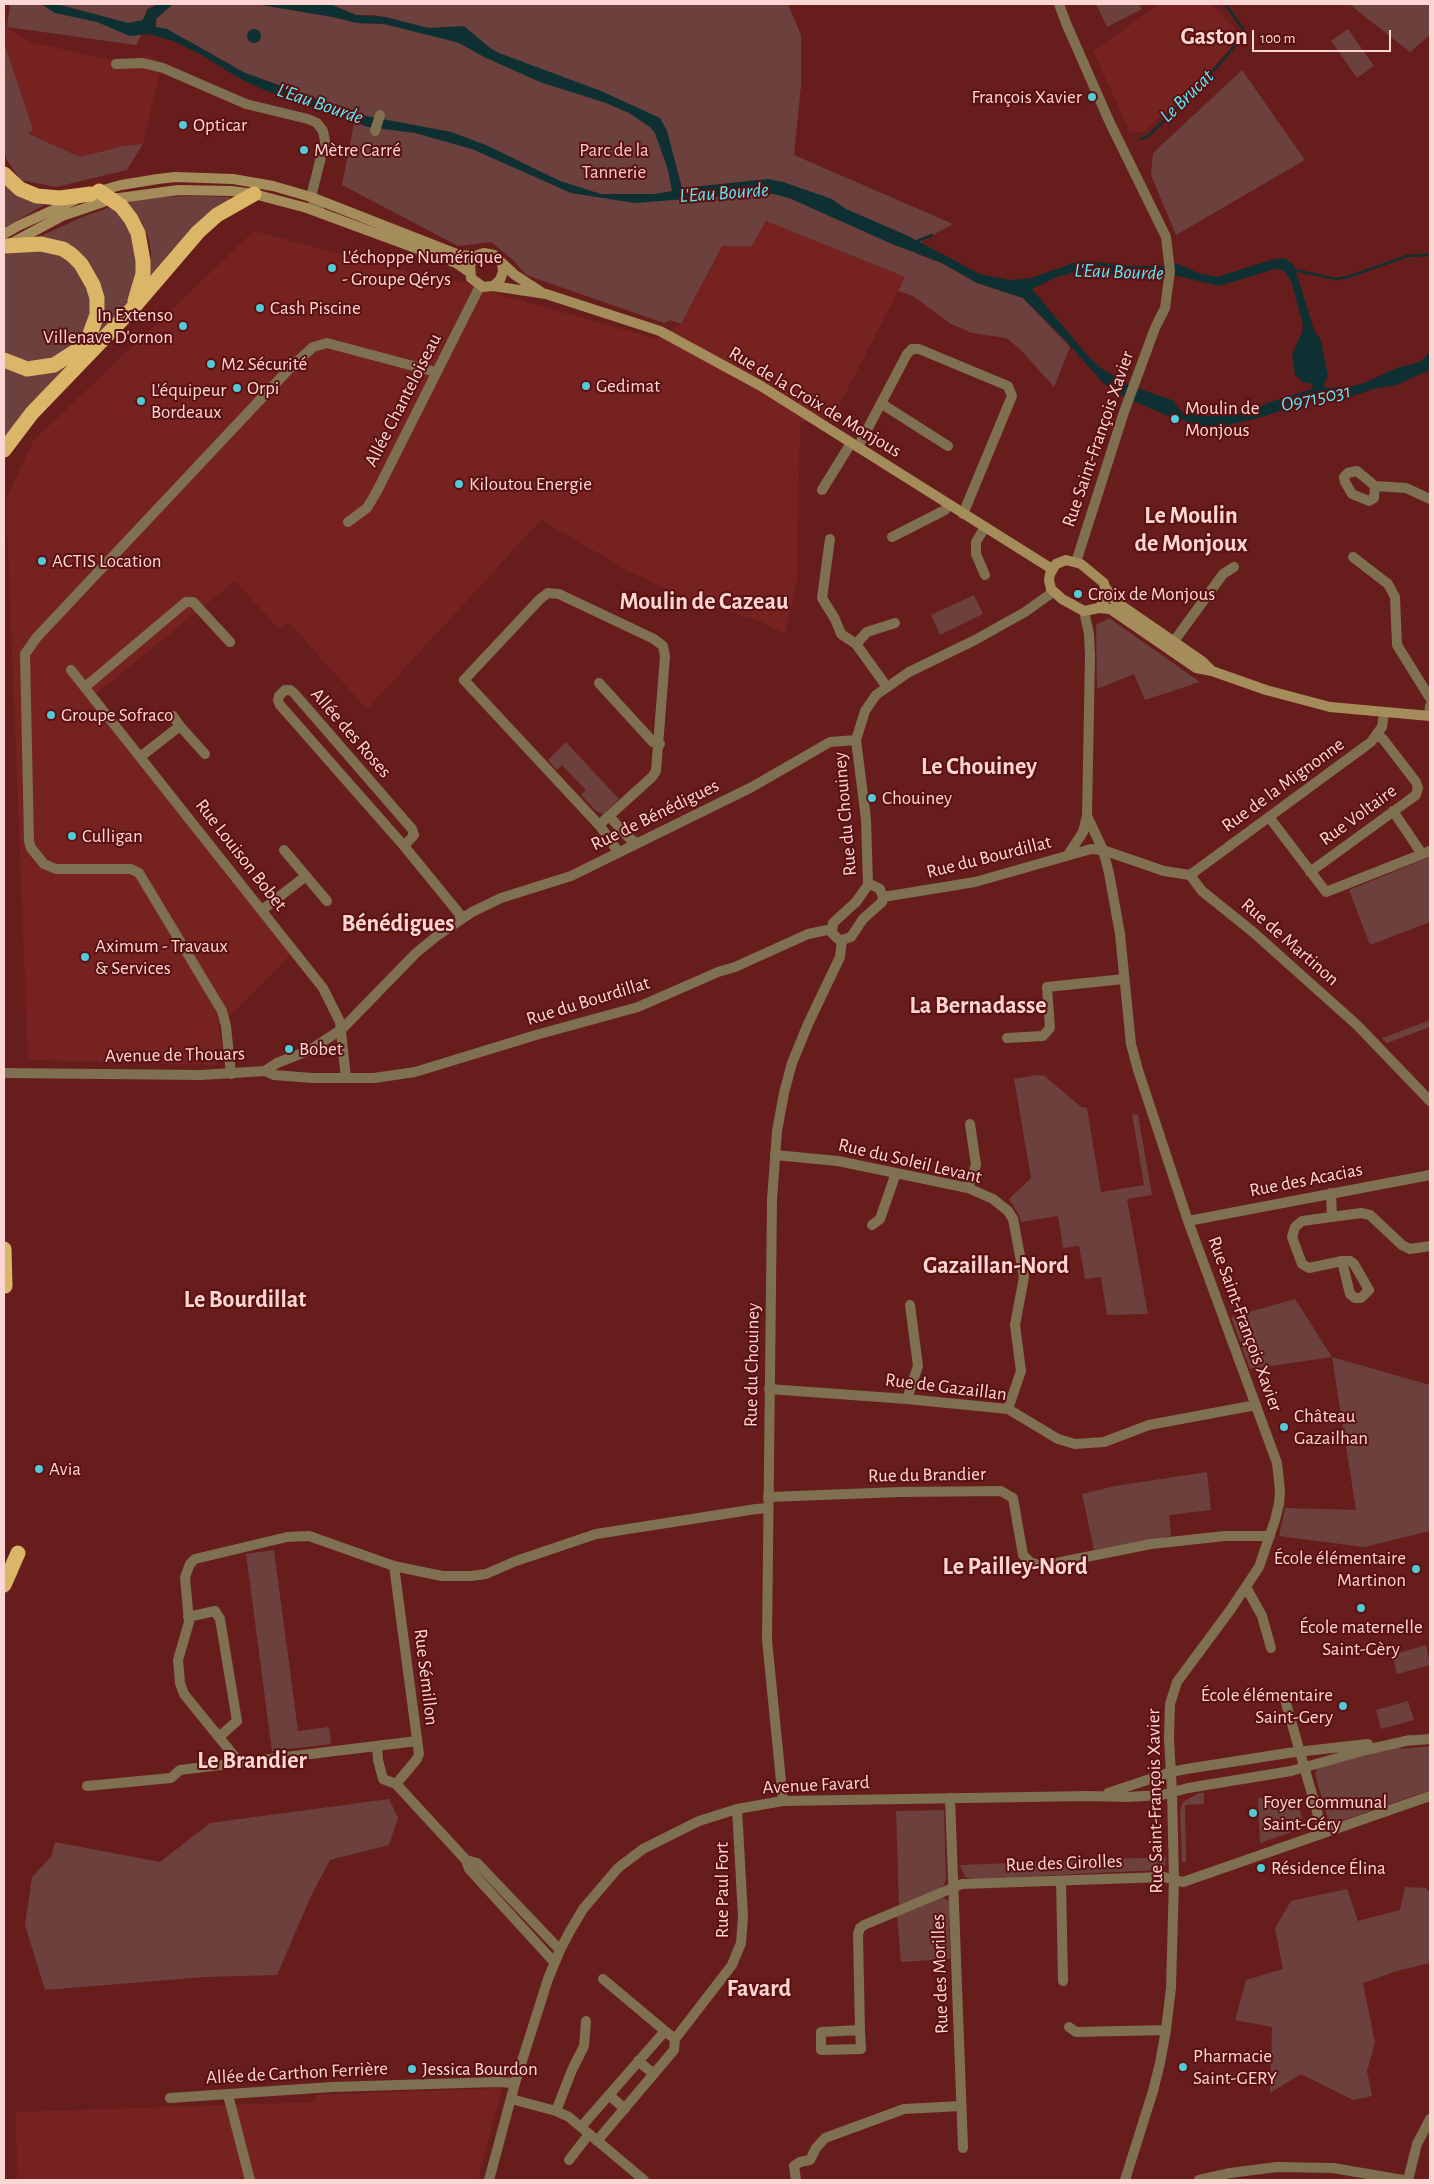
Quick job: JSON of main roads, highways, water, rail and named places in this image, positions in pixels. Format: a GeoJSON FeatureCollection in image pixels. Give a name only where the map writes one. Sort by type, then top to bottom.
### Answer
{"type":"FeatureCollection","features":[{"type":"Feature","properties":{"kind":"highway"},"geometry":{"type":"LineString","coordinates":[[4,174],[20,189],[37,196],[60,198],[95,192],[112,200],[131,219],[138,233],[141,246],[143,274],[132,309]]}},
{"type":"Feature","properties":{"kind":"highway"},"geometry":{"type":"LineString","coordinates":[[4,450],[32,413],[132,309],[198,232],[217,215],[254,194]]}},
{"type":"Feature","properties":{"kind":"highway"},"geometry":{"type":"LineString","coordinates":[[4,243],[41,244],[63,249],[72,255],[84,268],[94,284],[97,298],[97,315],[88,339],[79,349],[54,365],[27,369],[4,360]]}},
{"type":"Feature","properties":{"kind":"highway"},"geometry":{"type":"LineString","coordinates":[[4,1250],[5,1286]]}},
{"type":"Feature","properties":{"kind":"highway"},"geometry":{"type":"LineString","coordinates":[[4,1586],[18,1553]]}},
{"type":"Feature","properties":{"kind":"main road"},"geometry":{"type":"LineString","coordinates":[[158,179],[233,179],[273,186],[311,197],[459,255],[475,256],[489,253],[502,263],[503,275],[493,286],[480,286],[474,282],[469,272],[456,263],[321,213],[254,194],[232,191],[178,190],[112,200],[62,216],[4,243],[18,226],[95,192],[158,179]]}},
{"type":"Feature","properties":{"kind":"main road"},"geometry":{"type":"LineString","coordinates":[[469,272],[475,256]]}},
{"type":"Feature","properties":{"kind":"main road","name":"Rue de la Croix de Monjous"},"geometry":{"type":"LineString","coordinates":[[502,263],[515,275],[546,294]]}},
{"type":"Feature","properties":{"kind":"main road","name":"Rue de la Croix de Monjous"},"geometry":{"type":"LineString","coordinates":[[493,286],[546,294],[660,331],[760,386],[1052,569]]}},
{"type":"Feature","properties":{"kind":"main road"},"geometry":{"type":"LineString","coordinates":[[1171,645],[1115,601],[1100,578],[1076,562],[1066,560],[1056,564],[1052,569],[1049,580],[1053,592],[1084,611],[1099,608],[1110,609],[1171,645],[1202,661],[1212,671],[1266,690],[1320,705],[1384,713],[1430,713]]}},
{"type":"Feature","properties":{"kind":"main road"},"geometry":{"type":"LineString","coordinates":[[1099,608],[1105,600],[1106,588]]}},
{"type":"Feature","properties":{"kind":"water","name":"O9715031"},"geometry":{"type":"Polygon","coordinates":[[[41,4],[57,4],[128,23],[143,20],[148,9],[159,4],[173,4],[156,19],[156,27],[167,29],[245,73],[356,114],[451,132],[486,145],[560,181],[601,194],[655,194],[672,191],[668,170],[655,133],[650,127],[629,113],[606,103],[540,82],[484,57],[459,43],[384,24],[357,23],[256,4],[330,4],[356,15],[385,17],[429,28],[464,26],[490,48],[499,53],[601,91],[660,118],[667,131],[682,188],[768,179],[783,182],[832,199],[846,209],[906,235],[980,274],[1010,280],[1031,278],[1076,262],[1088,261],[1129,266],[1166,266],[1178,264],[1198,273],[1217,277],[1271,260],[1284,258],[1292,263],[1295,268],[1314,330],[1321,340],[1328,376],[1324,384],[1325,388],[1348,387],[1364,383],[1397,368],[1420,362],[1430,352],[1430,370],[1397,385],[1373,389],[1348,398],[1312,401],[1255,419],[1223,426],[1204,427],[1168,416],[1126,398],[1104,384],[1065,340],[1023,298],[977,283],[942,263],[892,244],[789,198],[774,194],[750,194],[635,203],[571,193],[472,149],[415,133],[368,127],[267,91],[244,81],[198,53],[173,41],[148,34],[130,36],[97,22],[55,13],[41,4]],[[1275,269],[1219,286],[1178,276],[1114,275],[1076,272],[1057,277],[1032,289],[1087,355],[1102,369],[1131,386],[1172,400],[1183,413],[1225,416],[1241,413],[1313,389],[1312,384],[1302,382],[1295,375],[1292,354],[1302,333],[1303,325],[1291,280],[1283,270],[1275,269]]]}},
{"type":"Feature","properties":{"kind":"water"},"geometry":{"type":"Polygon","coordinates":[[[251,29],[257,29],[261,36],[257,43],[251,43],[247,39],[247,33],[251,29]]]}},
{"type":"Feature","properties":{"kind":"waterway","name":"Le Brucat"},"geometry":{"type":"LineString","coordinates":[[1141,139],[1148,136],[1200,86],[1246,33],[1225,4]]}},
{"type":"Feature","properties":{"kind":"waterway","name":"Le Brucat"},"geometry":{"type":"LineString","coordinates":[[915,242],[932,235]]}},
{"type":"Feature","properties":{"kind":"waterway","name":"L'Eau Bourde"},"geometry":{"type":"LineString","coordinates":[[1294,270],[1336,279],[1348,277],[1407,256],[1430,255]]}},
{"type":"Feature","properties":{"kind":"place","name":"François Xavier"},"geometry":{"type":"Point","coordinates":[1092,97]}},
{"type":"Feature","properties":{"kind":"place","name":"Opticar"},"geometry":{"type":"Point","coordinates":[183,125]}},
{"type":"Feature","properties":{"kind":"place","name":"Mètre Carré"},"geometry":{"type":"Point","coordinates":[304,150]}},
{"type":"Feature","properties":{"kind":"place","name":"L'échoppe Numérique - Groupe Qérys"},"geometry":{"type":"Point","coordinates":[332,268]}},
{"type":"Feature","properties":{"kind":"place","name":"Cash Piscine"},"geometry":{"type":"Point","coordinates":[260,308]}},
{"type":"Feature","properties":{"kind":"place","name":"In Extenso Villenave D'ornon"},"geometry":{"type":"Point","coordinates":[183,326]}},
{"type":"Feature","properties":{"kind":"place","name":"M2 Sécurité"},"geometry":{"type":"Point","coordinates":[211,364]}},
{"type":"Feature","properties":{"kind":"place","name":"Gedimat"},"geometry":{"type":"Point","coordinates":[586,386]}},
{"type":"Feature","properties":{"kind":"place","name":"Orpi"},"geometry":{"type":"Point","coordinates":[237,388]}},
{"type":"Feature","properties":{"kind":"place","name":"L'équipeur Bordeaux"},"geometry":{"type":"Point","coordinates":[141,401]}},
{"type":"Feature","properties":{"kind":"place","name":"Moulin de Monjous"},"geometry":{"type":"Point","coordinates":[1175,419]}},
{"type":"Feature","properties":{"kind":"place","name":"Kiloutou Energie"},"geometry":{"type":"Point","coordinates":[459,484]}},
{"type":"Feature","properties":{"kind":"place","name":"ACTIS Location"},"geometry":{"type":"Point","coordinates":[42,561]}},
{"type":"Feature","properties":{"kind":"place","name":"Croix de Monjous"},"geometry":{"type":"Point","coordinates":[1078,594]}},
{"type":"Feature","properties":{"kind":"place","name":"Groupe Sofraco"},"geometry":{"type":"Point","coordinates":[51,715]}},
{"type":"Feature","properties":{"kind":"place","name":"Chouiney"},"geometry":{"type":"Point","coordinates":[872,798]}},
{"type":"Feature","properties":{"kind":"place","name":"Culligan"},"geometry":{"type":"Point","coordinates":[72,836]}},
{"type":"Feature","properties":{"kind":"place","name":"Aximum - Travaux & Services"},"geometry":{"type":"Point","coordinates":[85,957]}},
{"type":"Feature","properties":{"kind":"place","name":"Bobet"},"geometry":{"type":"Point","coordinates":[289,1049]}},
{"type":"Feature","properties":{"kind":"place","name":"Château Gazailhan"},"geometry":{"type":"Point","coordinates":[1284,1427]}},
{"type":"Feature","properties":{"kind":"place","name":"Avia"},"geometry":{"type":"Point","coordinates":[39,1469]}},
{"type":"Feature","properties":{"kind":"place","name":"École élémentaire Martinon"},"geometry":{"type":"Point","coordinates":[1416,1569]}},
{"type":"Feature","properties":{"kind":"place","name":"École maternelle Saint-Gèry"},"geometry":{"type":"Point","coordinates":[1361,1608]}},
{"type":"Feature","properties":{"kind":"place","name":"École élémentaire Saint-Gery"},"geometry":{"type":"Point","coordinates":[1343,1706]}},
{"type":"Feature","properties":{"kind":"place","name":"Foyer Communal Saint-Géry"},"geometry":{"type":"Point","coordinates":[1253,1813]}},
{"type":"Feature","properties":{"kind":"place","name":"Résidence Élina"},"geometry":{"type":"Point","coordinates":[1261,1868]}},
{"type":"Feature","properties":{"kind":"place","name":"Pharmacie Saint-GERY"},"geometry":{"type":"Point","coordinates":[1183,2067]}},
{"type":"Feature","properties":{"kind":"place","name":"Jessica Bourdon"},"geometry":{"type":"Point","coordinates":[412,2069]}},
{"type":"Feature","properties":{"kind":"district","name":"Gaston"},"geometry":{"type":"Point","coordinates":[1214,37]}},
{"type":"Feature","properties":{"kind":"district","name":"Le Moulin de Monjoux"},"geometry":{"type":"Point","coordinates":[1191,530]}},
{"type":"Feature","properties":{"kind":"district","name":"Moulin de Cazeau"},"geometry":{"type":"Point","coordinates":[704,602]}},
{"type":"Feature","properties":{"kind":"district","name":"Le Chouiney"},"geometry":{"type":"Point","coordinates":[979,767]}},
{"type":"Feature","properties":{"kind":"district","name":"Bénédigues"},"geometry":{"type":"Point","coordinates":[398,924]}},
{"type":"Feature","properties":{"kind":"district","name":"La Bernadasse"},"geometry":{"type":"Point","coordinates":[978,1006]}},
{"type":"Feature","properties":{"kind":"district","name":"Gazaillan-Nord"},"geometry":{"type":"Point","coordinates":[996,1266]}},
{"type":"Feature","properties":{"kind":"district","name":"Le Bourdillat"},"geometry":{"type":"Point","coordinates":[245,1300]}},
{"type":"Feature","properties":{"kind":"district","name":"Le Pailley-Nord"},"geometry":{"type":"Point","coordinates":[1015,1567]}},
{"type":"Feature","properties":{"kind":"district","name":"Le Brandier"},"geometry":{"type":"Point","coordinates":[252,1761]}},
{"type":"Feature","properties":{"kind":"district","name":"Favard"},"geometry":{"type":"Point","coordinates":[759,1989]}},
{"type":"Feature","properties":{"kind":"park label","name":"Parc de la Tannerie"},"geometry":{"type":"Point","coordinates":[614,161]}}]}
